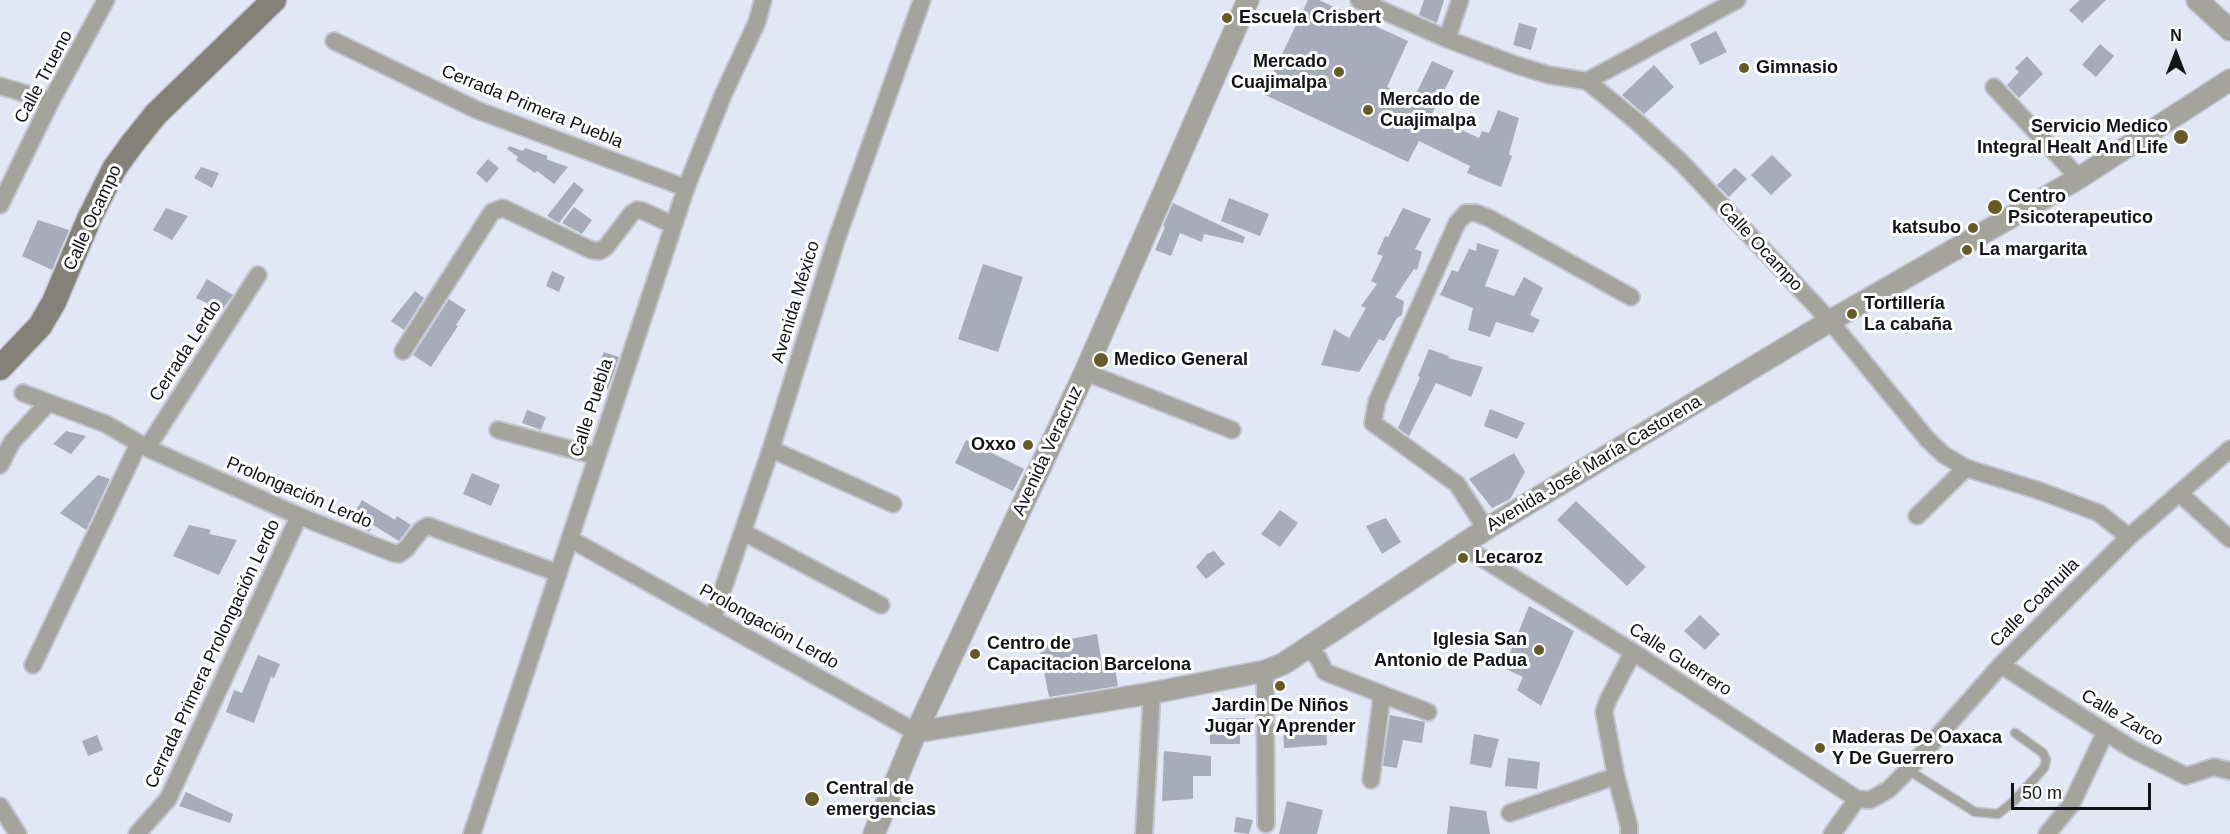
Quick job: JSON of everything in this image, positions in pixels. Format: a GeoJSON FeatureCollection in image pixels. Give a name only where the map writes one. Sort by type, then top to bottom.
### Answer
{"type":"FeatureCollection","features":[{"type":"Feature","properties":{"kind":"main road","name":"Calle Ocampo"},"geometry":{"type":"LineString","coordinates":[[0,368],[40,326],[54,302],[89,219],[109,179],[132,144],[156,114],[274,0]]}},
{"type":"Feature","properties":{"kind":"street","name":"Calle Trueno"},"geometry":{"type":"LineString","coordinates":[[0,205],[51,101],[106,0]]}},
{"type":"Feature","properties":{"kind":"street","name":"Calle Puebla"},"geometry":{"type":"LineString","coordinates":[[472,834],[686,188],[723,95],[757,22],[763,0]]}},
{"type":"Feature","properties":{"kind":"street","name":"Avenida México"},"geometry":{"type":"LineString","coordinates":[[713,618],[771,449],[837,238],[922,0]]}},
{"type":"Feature","properties":{"kind":"street","name":"Avenida Veracruz"},"geometry":{"type":"LineString","coordinates":[[874,834],[916,732],[1085,372],[1248,0]]}},
{"type":"Feature","properties":{"kind":"street"},"geometry":{"type":"LineString","coordinates":[[1359,0],[1447,39],[1549,75],[1587,81],[1737,0]]}},
{"type":"Feature","properties":{"kind":"street"},"geometry":{"type":"LineString","coordinates":[[1447,39],[1460,0]]}},
{"type":"Feature","properties":{"kind":"street"},"geometry":{"type":"LineString","coordinates":[[2197,0],[2230,30]]}},
{"type":"Feature","properties":{"kind":"street","name":"Cerrada Primera Puebla"},"geometry":{"type":"LineString","coordinates":[[334,40],[477,110],[686,188]]}},
{"type":"Feature","properties":{"kind":"street","name":"Avenida José María Castorena"},"geometry":{"type":"LineString","coordinates":[[916,732],[1152,693],[1264,671],[1283,664],[1486,529],[1830,321],[2079,178],[2230,80]]}},
{"type":"Feature","properties":{"kind":"street","name":"Calle Ocampo"},"geometry":{"type":"LineString","coordinates":[[1587,81],[1682,163],[1830,321],[1928,440],[1944,456],[1966,468],[2040,491],[2099,513],[2129,537]]}},
{"type":"Feature","properties":{"kind":"street"},"geometry":{"type":"LineString","coordinates":[[0,86],[51,101]]}},
{"type":"Feature","properties":{"kind":"street"},"geometry":{"type":"LineString","coordinates":[[1994,87],[2079,178]]}},
{"type":"Feature","properties":{"kind":"street"},"geometry":{"type":"LineString","coordinates":[[403,351],[492,212],[503,208],[591,250],[600,251],[637,210],[674,225]]}},
{"type":"Feature","properties":{"kind":"street"},"geometry":{"type":"LineString","coordinates":[[1486,529],[1457,484],[1373,423],[1377,401],[1457,223],[1466,213],[1476,213],[1489,218],[1631,297]]}},
{"type":"Feature","properties":{"kind":"street","name":"Cerrada Lerdo"},"geometry":{"type":"LineString","coordinates":[[33,664],[143,446],[258,275]]}},
{"type":"Feature","properties":{"kind":"street"},"geometry":{"type":"LineString","coordinates":[[1085,372],[1232,430]]}},
{"type":"Feature","properties":{"kind":"street","name":"Prolongación Lerdo"},"geometry":{"type":"LineString","coordinates":[[23,393],[106,424],[143,446],[299,516],[393,553],[399,554],[406,549],[420,530],[428,526],[558,573]]}},
{"type":"Feature","properties":{"kind":"street"},"geometry":{"type":"LineString","coordinates":[[0,465],[12,442],[48,403]]}},
{"type":"Feature","properties":{"kind":"street"},"geometry":{"type":"LineString","coordinates":[[498,429],[596,456]]}},
{"type":"Feature","properties":{"kind":"street"},"geometry":{"type":"LineString","coordinates":[[771,449],[893,504]]}},
{"type":"Feature","properties":{"kind":"street","name":"Calle Coahuila"},"geometry":{"type":"LineString","coordinates":[[1857,799],[1870,800],[1879,796],[1908,770],[2001,664],[2129,537],[2230,449]]}},
{"type":"Feature","properties":{"kind":"street"},"geometry":{"type":"LineString","coordinates":[[1917,516],[1966,468]]}},
{"type":"Feature","properties":{"kind":"street"},"geometry":{"type":"LineString","coordinates":[[2179,493],[2230,539]]}},
{"type":"Feature","properties":{"kind":"street","name":"Cerrada Primera Prolongación Lerdo"},"geometry":{"type":"LineString","coordinates":[[138,834],[168,799],[299,516]]}},
{"type":"Feature","properties":{"kind":"street"},"geometry":{"type":"LineString","coordinates":[[743,532],[881,605]]}},
{"type":"Feature","properties":{"kind":"street","name":"Prolongación Lerdo"},"geometry":{"type":"LineString","coordinates":[[570,539],[916,732]]}},
{"type":"Feature","properties":{"kind":"street","name":"Calle Guerrero"},"geometry":{"type":"LineString","coordinates":[[1461,545],[1633,652],[1857,799]]}},
{"type":"Feature","properties":{"kind":"street"},"geometry":{"type":"LineString","coordinates":[[1306,647],[1319,659],[1325,672],[1428,712]]}},
{"type":"Feature","properties":{"kind":"street"},"geometry":{"type":"LineString","coordinates":[[1629,834],[1604,711],[1633,652]]}},
{"type":"Feature","properties":{"kind":"street","name":"Calle Zarco"},"geometry":{"type":"LineString","coordinates":[[2001,664],[2105,733],[2186,776],[2214,768],[2230,771]]}},
{"type":"Feature","properties":{"kind":"street"},"geometry":{"type":"LineString","coordinates":[[1264,671],[1266,824]]}},
{"type":"Feature","properties":{"kind":"street"},"geometry":{"type":"LineString","coordinates":[[1144,834],[1152,693]]}},
{"type":"Feature","properties":{"kind":"street"},"geometry":{"type":"LineString","coordinates":[[1371,780],[1382,694]]}},
{"type":"Feature","properties":{"kind":"street"},"geometry":{"type":"LineString","coordinates":[[2047,834],[2071,805],[2105,733]]}},
{"type":"Feature","properties":{"kind":"street"},"geometry":{"type":"LineString","coordinates":[[1510,813],[1616,776]]}},
{"type":"Feature","properties":{"kind":"street"},"geometry":{"type":"LineString","coordinates":[[1832,834],[1857,799]]}},
{"type":"Feature","properties":{"kind":"street"},"geometry":{"type":"LineString","coordinates":[[0,806],[18,834]]}},
{"type":"Feature","properties":{"kind":"lane"},"geometry":{"type":"LineString","coordinates":[[1908,770],[1974,812],[1998,814],[2014,801],[2044,768],[2046,760],[2043,753],[2015,734]]}},
{"type":"Feature","properties":{"kind":"building","name":"Mercado de Cuajimalpa"},"geometry":{"type":"Polygon","coordinates":[[[1308,0],[1319,0],[1408,41],[1387,87],[1413,100],[1432,61],[1454,71],[1431,116],[1479,138],[1482,131],[1489,133],[1498,110],[1519,118],[1509,154],[1512,156],[1501,187],[1467,173],[1470,166],[1419,141],[1408,162],[1263,94],[1308,0]]]}},
{"type":"Feature","properties":{"kind":"building"},"geometry":{"type":"Polygon","coordinates":[[[1424,0],[1444,0],[1437,23],[1419,15],[1424,0]]]}},
{"type":"Feature","properties":{"kind":"building"},"geometry":{"type":"Polygon","coordinates":[[[2080,0],[2106,0],[2082,23],[2069,10],[2080,0]]]}},
{"type":"Feature","properties":{"kind":"building"},"geometry":{"type":"Polygon","coordinates":[[[1519,23],[1537,28],[1531,50],[1513,45],[1519,23]]]}},
{"type":"Feature","properties":{"kind":"building"},"geometry":{"type":"Polygon","coordinates":[[[1716,31],[1727,52],[1700,65],[1690,44],[1716,31]]]}},
{"type":"Feature","properties":{"kind":"building"},"geometry":{"type":"Polygon","coordinates":[[[2100,44],[2114,56],[2096,77],[2082,65],[2100,44]]]}},
{"type":"Feature","properties":{"kind":"building"},"geometry":{"type":"Polygon","coordinates":[[[2027,56],[2043,74],[2019,98],[2007,85],[2019,72],[2015,68],[2027,56]]]}},
{"type":"Feature","properties":{"kind":"building"},"geometry":{"type":"Polygon","coordinates":[[[1654,65],[1674,87],[1644,114],[1622,95],[1654,65]]]}},
{"type":"Feature","properties":{"kind":"building"},"geometry":{"type":"Polygon","coordinates":[[[509,146],[523,151],[525,148],[548,156],[546,159],[568,167],[554,184],[537,171],[535,173],[516,160],[518,157],[507,149],[509,146]]]}},
{"type":"Feature","properties":{"kind":"building"},"geometry":{"type":"Polygon","coordinates":[[[1772,155],[1792,175],[1771,195],[1751,175],[1772,155]]]}},
{"type":"Feature","properties":{"kind":"building"},"geometry":{"type":"Polygon","coordinates":[[[488,159],[499,168],[487,183],[476,173],[488,159]]]}},
{"type":"Feature","properties":{"kind":"building"},"geometry":{"type":"Polygon","coordinates":[[[201,167],[219,173],[212,188],[194,178],[201,167]]]}},
{"type":"Feature","properties":{"kind":"building"},"geometry":{"type":"Polygon","coordinates":[[[1735,168],[1747,179],[1729,197],[1717,185],[1735,168]]]}},
{"type":"Feature","properties":{"kind":"building"},"geometry":{"type":"Polygon","coordinates":[[[574,182],[584,190],[559,223],[547,216],[574,182]]]}},
{"type":"Feature","properties":{"kind":"building"},"geometry":{"type":"Polygon","coordinates":[[[1229,198],[1269,214],[1260,236],[1221,221],[1229,198]]]}},
{"type":"Feature","properties":{"kind":"building"},"geometry":{"type":"Polygon","coordinates":[[[1173,203],[1245,237],[1243,243],[1204,234],[1202,242],[1180,233],[1171,256],[1155,250],[1173,203]]]}},
{"type":"Feature","properties":{"kind":"building"},"geometry":{"type":"Polygon","coordinates":[[[574,207],[592,220],[582,234],[562,223],[574,207]]]}},
{"type":"Feature","properties":{"kind":"building"},"geometry":{"type":"Polygon","coordinates":[[[166,208],[188,216],[172,240],[153,230],[166,208]]]}},
{"type":"Feature","properties":{"kind":"building"},"geometry":{"type":"Polygon","coordinates":[[[1403,208],[1431,219],[1415,249],[1422,252],[1417,270],[1414,269],[1395,297],[1404,301],[1402,315],[1397,318],[1384,341],[1379,339],[1359,372],[1321,365],[1334,329],[1349,338],[1366,308],[1361,306],[1377,284],[1371,281],[1383,256],[1377,254],[1385,236],[1388,237],[1403,208]]]}},
{"type":"Feature","properties":{"kind":"building"},"geometry":{"type":"Polygon","coordinates":[[[38,220],[69,230],[52,270],[22,256],[38,220]]]}},
{"type":"Feature","properties":{"kind":"building"},"geometry":{"type":"Polygon","coordinates":[[[1477,243],[1499,250],[1485,286],[1514,296],[1524,277],[1543,288],[1530,315],[1540,320],[1533,333],[1496,322],[1490,337],[1468,330],[1473,308],[1440,295],[1452,270],[1458,272],[1469,249],[1476,251],[1477,243]]]}},
{"type":"Feature","properties":{"kind":"building"},"geometry":{"type":"Polygon","coordinates":[[[983,264],[1023,277],[998,352],[958,339],[983,264]]]}},
{"type":"Feature","properties":{"kind":"building"},"geometry":{"type":"Polygon","coordinates":[[[552,271],[565,277],[559,292],[546,286],[552,271]]]}},
{"type":"Feature","properties":{"kind":"building"},"geometry":{"type":"Polygon","coordinates":[[[207,279],[233,295],[222,310],[196,298],[207,279]]]}},
{"type":"Feature","properties":{"kind":"building"},"geometry":{"type":"Polygon","coordinates":[[[415,291],[424,298],[404,330],[391,321],[415,291]]]}},
{"type":"Feature","properties":{"kind":"building"},"geometry":{"type":"Polygon","coordinates":[[[449,299],[466,310],[431,367],[413,355],[449,299]]]}},
{"type":"Feature","properties":{"kind":"building"},"geometry":{"type":"Polygon","coordinates":[[[1429,349],[1449,356],[1448,358],[1483,367],[1471,397],[1436,383],[1409,436],[1398,428],[1420,377],[1418,376],[1429,349]]]}},
{"type":"Feature","properties":{"kind":"building"},"geometry":{"type":"Polygon","coordinates":[[[604,352],[619,357],[608,389],[596,383],[597,378],[593,376],[604,352]]]}},
{"type":"Feature","properties":{"kind":"building"},"geometry":{"type":"Polygon","coordinates":[[[1490,409],[1525,423],[1517,439],[1484,426],[1490,409]]]}},
{"type":"Feature","properties":{"kind":"building"},"geometry":{"type":"Polygon","coordinates":[[[527,410],[546,417],[541,430],[522,423],[527,410]]]}},
{"type":"Feature","properties":{"kind":"building"},"geometry":{"type":"Polygon","coordinates":[[[66,431],[86,436],[71,454],[53,444],[66,431]]]}},
{"type":"Feature","properties":{"kind":"building"},"geometry":{"type":"Polygon","coordinates":[[[966,440],[1024,469],[1013,491],[955,463],[966,440]]]}},
{"type":"Feature","properties":{"kind":"building"},"geometry":{"type":"Polygon","coordinates":[[[1514,453],[1525,472],[1510,499],[1492,508],[1469,479],[1514,453]]]}},
{"type":"Feature","properties":{"kind":"building"},"geometry":{"type":"Polygon","coordinates":[[[472,473],[500,485],[491,506],[463,494],[472,473]]]}},
{"type":"Feature","properties":{"kind":"building"},"geometry":{"type":"Polygon","coordinates":[[[98,475],[110,479],[86,530],[60,513],[98,475]]]}},
{"type":"Feature","properties":{"kind":"building"},"geometry":{"type":"Polygon","coordinates":[[[362,500],[395,520],[397,516],[411,525],[399,541],[373,525],[369,532],[350,521],[362,500]]]}},
{"type":"Feature","properties":{"kind":"building"},"geometry":{"type":"Polygon","coordinates":[[[1576,501],[1646,567],[1627,586],[1557,520],[1576,501]]]}},
{"type":"Feature","properties":{"kind":"building"},"geometry":{"type":"Polygon","coordinates":[[[1280,510],[1298,523],[1280,547],[1261,534],[1280,510]]]}},
{"type":"Feature","properties":{"kind":"building"},"geometry":{"type":"Polygon","coordinates":[[[1386,518],[1401,542],[1382,554],[1366,526],[1386,518]]]}},
{"type":"Feature","properties":{"kind":"building"},"geometry":{"type":"Polygon","coordinates":[[[189,525],[211,530],[209,534],[237,540],[219,575],[173,556],[189,525]]]}},
{"type":"Feature","properties":{"kind":"building"},"geometry":{"type":"Polygon","coordinates":[[[1214,551],[1225,564],[1206,579],[1196,567],[1207,554],[1214,551]]]}},
{"type":"Feature","properties":{"kind":"building","name":"Iglesia San Antonio de Padua"},"geometry":{"type":"Polygon","coordinates":[[[1529,606],[1574,631],[1541,706],[1517,690],[1523,677],[1504,668],[1529,606]]]}},
{"type":"Feature","properties":{"kind":"building"},"geometry":{"type":"Polygon","coordinates":[[[1700,615],[1720,634],[1705,650],[1684,631],[1700,615]]]}},
{"type":"Feature","properties":{"kind":"building"},"geometry":{"type":"Polygon","coordinates":[[[1097,634],[1103,670],[1115,668],[1118,686],[1049,697],[1039,645],[1097,634]]]}},
{"type":"Feature","properties":{"kind":"building"},"geometry":{"type":"Polygon","coordinates":[[[258,655],[280,664],[274,678],[271,677],[254,723],[226,712],[234,690],[242,693],[258,655]]]}},
{"type":"Feature","properties":{"kind":"building"},"geometry":{"type":"Polygon","coordinates":[[[1390,715],[1425,722],[1422,743],[1403,740],[1397,768],[1383,766],[1390,715]]]}},
{"type":"Feature","properties":{"kind":"building"},"geometry":{"type":"Polygon","coordinates":[[[1245,718],[1245,734],[1240,735],[1240,744],[1210,744],[1209,719],[1245,718]]]}},
{"type":"Feature","properties":{"kind":"building"},"geometry":{"type":"Polygon","coordinates":[[[1326,724],[1327,745],[1284,748],[1283,727],[1326,724]]]}},
{"type":"Feature","properties":{"kind":"building"},"geometry":{"type":"Polygon","coordinates":[[[1474,734],[1499,739],[1491,768],[1470,764],[1474,734]]]}},
{"type":"Feature","properties":{"kind":"building"},"geometry":{"type":"Polygon","coordinates":[[[97,735],[103,750],[88,756],[82,741],[97,735]]]}},
{"type":"Feature","properties":{"kind":"building"},"geometry":{"type":"Polygon","coordinates":[[[1164,751],[1211,756],[1211,776],[1193,776],[1193,799],[1162,801],[1164,751]]]}},
{"type":"Feature","properties":{"kind":"building"},"geometry":{"type":"Polygon","coordinates":[[[1508,758],[1540,762],[1537,789],[1505,786],[1508,758]]]}},
{"type":"Feature","properties":{"kind":"building"},"geometry":{"type":"Polygon","coordinates":[[[186,792],[233,814],[230,823],[179,806],[186,792]]]}},
{"type":"Feature","properties":{"kind":"building"},"geometry":{"type":"Polygon","coordinates":[[[1287,801],[1323,810],[1317,834],[1279,834],[1287,801]]]}},
{"type":"Feature","properties":{"kind":"building"},"geometry":{"type":"Polygon","coordinates":[[[1450,806],[1486,811],[1490,834],[1447,834],[1450,806]]]}},
{"type":"Feature","properties":{"kind":"building"},"geometry":{"type":"Polygon","coordinates":[[[1236,817],[1253,820],[1249,834],[1234,832],[1236,817]]]}},
{"type":"Feature","properties":{"kind":"place","name":"Escuela Crisbert"},"geometry":{"type":"Point","coordinates":[1227,18]}},
{"type":"Feature","properties":{"kind":"place","name":"Gimnasio"},"geometry":{"type":"Point","coordinates":[1744,68]}},
{"type":"Feature","properties":{"kind":"place","name":"Mercado Cuajimalpa"},"geometry":{"type":"Point","coordinates":[1339,72]}},
{"type":"Feature","properties":{"kind":"place","name":"Mercado de Cuajimalpa"},"geometry":{"type":"Point","coordinates":[1368,110]}},
{"type":"Feature","properties":{"kind":"place","name":"Servicio Medico Integral Healt And Life"},"geometry":{"type":"Point","coordinates":[2181,137]}},
{"type":"Feature","properties":{"kind":"place","name":"Centro Psicoterapeutico"},"geometry":{"type":"Point","coordinates":[1995,207]}},
{"type":"Feature","properties":{"kind":"place","name":"katsubo"},"geometry":{"type":"Point","coordinates":[1973,228]}},
{"type":"Feature","properties":{"kind":"place","name":"La margarita"},"geometry":{"type":"Point","coordinates":[1967,250]}},
{"type":"Feature","properties":{"kind":"place","name":"Tortillería La cabaña"},"geometry":{"type":"Point","coordinates":[1852,314]}},
{"type":"Feature","properties":{"kind":"place","name":"Medico General"},"geometry":{"type":"Point","coordinates":[1101,360]}},
{"type":"Feature","properties":{"kind":"place","name":"Oxxo"},"geometry":{"type":"Point","coordinates":[1028,445]}},
{"type":"Feature","properties":{"kind":"place","name":"Lecaroz"},"geometry":{"type":"Point","coordinates":[1463,558]}},
{"type":"Feature","properties":{"kind":"place","name":"Iglesia San Antonio de Padua"},"geometry":{"type":"Point","coordinates":[1539,650]}},
{"type":"Feature","properties":{"kind":"place","name":"Centro de Capacitacion Barcelona"},"geometry":{"type":"Point","coordinates":[975,654]}},
{"type":"Feature","properties":{"kind":"place","name":"Jardin De Niños Jugar Y Aprender"},"geometry":{"type":"Point","coordinates":[1280,686]}},
{"type":"Feature","properties":{"kind":"place","name":"Maderas De Oaxaca Y De Guerrero"},"geometry":{"type":"Point","coordinates":[1820,748]}},
{"type":"Feature","properties":{"kind":"place","name":"Central de emergencias"},"geometry":{"type":"Point","coordinates":[812,799]}}]}
